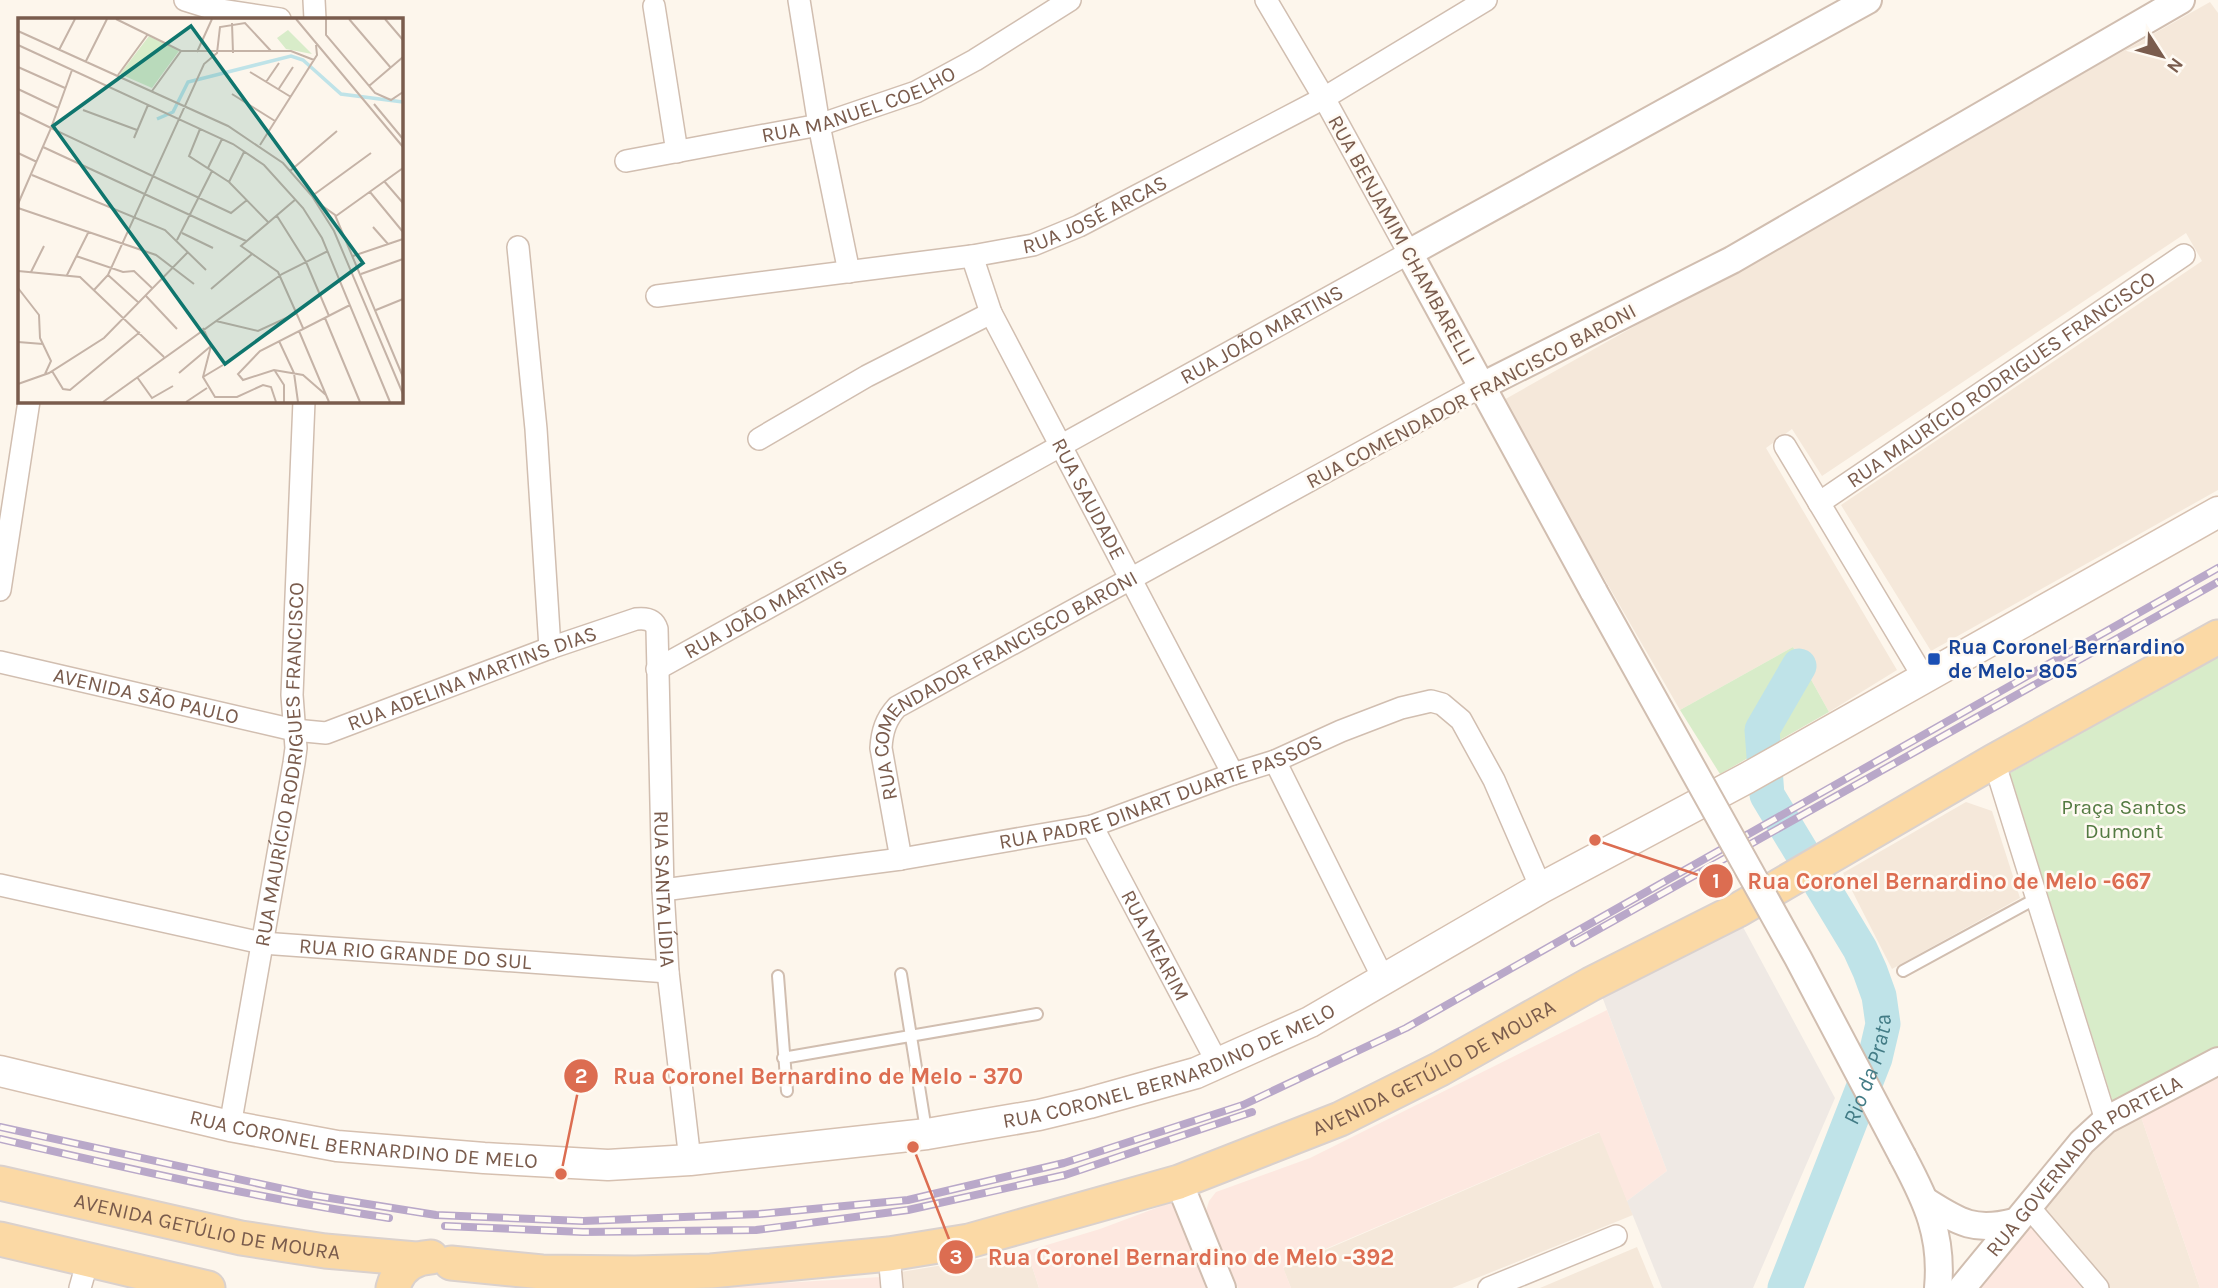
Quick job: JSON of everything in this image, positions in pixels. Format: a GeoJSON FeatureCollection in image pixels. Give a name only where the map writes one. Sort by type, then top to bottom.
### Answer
{"type":"FeatureCollection","features":[{"type":"Feature","properties":{"kind":"main road","name":"RUA CORONEL BERNARDINO DE MELO"},"geometry":{"type":"LineString","coordinates":[[0,1071],[230,1126],[337,1146],[608,1165],[690,1160],[927,1134],[1052,1112],[1196,1073],[1310,1022],[1541,888],[1747,778],[2218,512]]}},
{"type":"Feature","properties":{"kind":"main road","name":"AVENIDA GETÚLIO DE MOURA"},"geometry":{"type":"LineString","coordinates":[[0,1183],[241,1238],[325,1251],[416,1259],[434,1257],[459,1276],[574,1273],[636,1281],[889,1254],[969,1241],[1179,1182],[1340,1119],[1440,1069],[1591,984],[1738,910],[1994,761],[2218,637]]}},
{"type":"Feature","properties":{"kind":"main road"},"geometry":{"type":"LineString","coordinates":[[0,1239],[84,1274],[208,1288]]}},
{"type":"Feature","properties":{"kind":"main road"},"geometry":{"type":"LineString","coordinates":[[393,1288],[401,1270],[416,1259]]}},
{"type":"Feature","properties":{"kind":"main road","name":"AVENIDA GETÚLIO DE MOURA"},"geometry":{"type":"LineString","coordinates":[[534,1288],[574,1273]]}},
{"type":"Feature","properties":{"kind":"street"},"geometry":{"type":"LineString","coordinates":[[185,0],[214,9],[273,18]]}},
{"type":"Feature","properties":{"kind":"street"},"geometry":{"type":"LineString","coordinates":[[314,0],[314,18]]}},
{"type":"Feature","properties":{"kind":"street"},"geometry":{"type":"LineString","coordinates":[[799,0],[819,125],[849,272]]}},
{"type":"Feature","properties":{"kind":"street","name":"RUA MANUEL COELHO"},"geometry":{"type":"LineString","coordinates":[[626,161],[819,125],[916,92],[975,60],[1070,0]]}},
{"type":"Feature","properties":{"kind":"street","name":"RUA BENJAMIM CHAMBARELLI"},"geometry":{"type":"LineString","coordinates":[[1266,0],[1324,98],[1798,958],[1927,1202],[1938,1251],[1938,1288]]}},
{"type":"Feature","properties":{"kind":"street","name":"RUA JOSÉ ARCAS"},"geometry":{"type":"LineString","coordinates":[[657,296],[972,256],[1032,245],[1079,226],[1324,98],[1486,0]]}},
{"type":"Feature","properties":{"kind":"street","name":"RUA JOÃO MARTINS"},"geometry":{"type":"LineString","coordinates":[[657,669],[1868,0]]}},
{"type":"Feature","properties":{"kind":"street","name":"RUA COMENDADOR FRANCISCO BARONI"},"geometry":{"type":"LineString","coordinates":[[901,859],[881,748],[882,731],[889,715],[897,706],[1482,386],[1732,260],[2181,0]]}},
{"type":"Feature","properties":{"kind":"street"},"geometry":{"type":"LineString","coordinates":[[654,6],[677,152]]}},
{"type":"Feature","properties":{"kind":"street"},"geometry":{"type":"LineString","coordinates":[[518,247],[536,429],[550,648]]}},
{"type":"Feature","properties":{"kind":"street","name":"RUA MAURÍCIO RODRIGUES FRANCISCO"},"geometry":{"type":"LineString","coordinates":[[1819,503],[2184,255]]}},
{"type":"Feature","properties":{"kind":"street","name":"RUA SAUDADE"},"geometry":{"type":"LineString","coordinates":[[972,256],[991,313],[1233,774]]}},
{"type":"Feature","properties":{"kind":"street"},"geometry":{"type":"LineString","coordinates":[[759,439],[867,376],[991,313]]}},
{"type":"Feature","properties":{"kind":"street"},"geometry":{"type":"LineString","coordinates":[[0,590],[29,402]]}},
{"type":"Feature","properties":{"kind":"street","name":"RUA MAURÍCIO RODRIGUES FRANCISCO"},"geometry":{"type":"LineString","coordinates":[[230,1126],[295,764],[292,695],[304,402]]}},
{"type":"Feature","properties":{"kind":"street"},"geometry":{"type":"LineString","coordinates":[[1785,446],[1924,678]]}},
{"type":"Feature","properties":{"kind":"street","name":"RUA ADELINA MARTINS DIAS"},"geometry":{"type":"LineString","coordinates":[[294,730],[326,733],[339,730],[550,648],[636,619],[649,620]]}},
{"type":"Feature","properties":{"kind":"street","name":"RUA SANTA LÍDIA"},"geometry":{"type":"LineString","coordinates":[[649,620],[657,629],[663,890],[668,972],[690,1160]]}},
{"type":"Feature","properties":{"kind":"street","name":"AVENIDA SÃO PAULO"},"geometry":{"type":"LineString","coordinates":[[0,662],[294,730]]}},
{"type":"Feature","properties":{"kind":"street","name":"RUA PADRE DINART DUARTE PASSOS"},"geometry":{"type":"LineString","coordinates":[[663,890],[901,859],[1092,826],[1275,761],[1401,708],[1431,701],[1442,704],[1461,720],[1494,780],[1541,888]]}},
{"type":"Feature","properties":{"kind":"street"},"geometry":{"type":"LineString","coordinates":[[1275,761],[1383,978]]}},
{"type":"Feature","properties":{"kind":"street"},"geometry":{"type":"LineString","coordinates":[[1994,761],[2106,1119]]}},
{"type":"Feature","properties":{"kind":"street","name":"RUA MEARIM"},"geometry":{"type":"LineString","coordinates":[[1092,826],[1218,1064]]}},
{"type":"Feature","properties":{"kind":"street","name":"RUA RIO GRANDE DO SUL"},"geometry":{"type":"LineString","coordinates":[[0,885],[261,943],[668,972]]}},
{"type":"Feature","properties":{"kind":"street","name":"RUA GOVERNADOR PORTELA"},"geometry":{"type":"LineString","coordinates":[[1962,1288],[2082,1142],[2106,1119],[2218,1061]]}},
{"type":"Feature","properties":{"kind":"street"},"geometry":{"type":"LineString","coordinates":[[1179,1182],[1222,1288]]}},
{"type":"Feature","properties":{"kind":"street"},"geometry":{"type":"LineString","coordinates":[[1927,1202],[1960,1222],[1972,1226],[1997,1227],[2021,1214],[2098,1288]]}},
{"type":"Feature","properties":{"kind":"street"},"geometry":{"type":"LineString","coordinates":[[1489,1288],[1616,1236]]}},
{"type":"Feature","properties":{"kind":"street"},"geometry":{"type":"LineString","coordinates":[[889,1254],[892,1288]]}},
{"type":"Feature","properties":{"kind":"lane"},"geometry":{"type":"LineString","coordinates":[[1903,971],[2037,898]]}},
{"type":"Feature","properties":{"kind":"lane"},"geometry":{"type":"LineString","coordinates":[[901,974],[927,1134]]}},
{"type":"Feature","properties":{"kind":"lane"},"geometry":{"type":"LineString","coordinates":[[778,976],[787,1091]]}},
{"type":"Feature","properties":{"kind":"lane"},"geometry":{"type":"LineString","coordinates":[[783,1058],[1037,1014]]}},
{"type":"Feature","properties":{"kind":"shaded area"},"geometry":{"type":"Polygon","coordinates":[[[2210,2],[2218,13],[2218,490],[1931,651],[1841,505],[2202,261],[2186,233],[1822,476],[1792,429],[1766,448],[1897,670],[1829,712],[1793,647],[1680,710],[1502,401],[2210,2]]]}},
{"type":"Feature","properties":{"kind":"shaded area"},"geometry":{"type":"Polygon","coordinates":[[[1966,802],[1992,811],[2020,898],[1892,969],[1843,873],[1966,802]]]}},
{"type":"Feature","properties":{"kind":"shaded area"},"geometry":{"type":"Polygon","coordinates":[[[1736,914],[1835,1098],[1753,1288],[1662,1288],[1627,1201],[1667,1171],[1600,991],[1736,914]]]}},
{"type":"Feature","properties":{"kind":"shaded area"},"geometry":{"type":"Polygon","coordinates":[[[1607,1010],[1667,1171],[1627,1201],[1599,1132],[1283,1267],[1291,1288],[1238,1288],[1206,1211],[1216,1192],[1310,1158],[1607,1010]]]}},
{"type":"Feature","properties":{"kind":"shaded area"},"geometry":{"type":"Polygon","coordinates":[[[2218,1075],[2218,1288],[2200,1288],[2140,1114],[2218,1075]]]}},
{"type":"Feature","properties":{"kind":"shaded area"},"geometry":{"type":"Polygon","coordinates":[[[2140,1114],[2200,1288],[2105,1288],[2042,1210],[2091,1148],[2140,1114]]]}},
{"type":"Feature","properties":{"kind":"shaded area"},"geometry":{"type":"Polygon","coordinates":[[[1600,1132],[1633,1215],[1452,1288],[1291,1288],[1283,1268],[1600,1132]]]}},
{"type":"Feature","properties":{"kind":"shaded area"},"geometry":{"type":"Polygon","coordinates":[[[1172,1202],[1178,1209],[1211,1288],[1039,1288],[1027,1251],[1100,1229],[1172,1202]]]}},
{"type":"Feature","properties":{"kind":"shaded area"},"geometry":{"type":"Polygon","coordinates":[[[2030,1226],[2082,1288],[1981,1288],[2030,1226]]]}},
{"type":"Feature","properties":{"kind":"shaded area"},"geometry":{"type":"Polygon","coordinates":[[[1637,1247],[1654,1288],[1540,1288],[1637,1247]]]}},
{"type":"Feature","properties":{"kind":"shaded area"},"geometry":{"type":"Polygon","coordinates":[[[1027,1251],[1039,1288],[903,1288],[901,1272],[1027,1251]]]}},
{"type":"Feature","properties":{"kind":"shaded area"},"geometry":{"type":"Polygon","coordinates":[[[881,1277],[881,1288],[700,1288],[881,1277]]]}},
{"type":"Feature","properties":{"kind":"green space"},"geometry":{"type":"Polygon","coordinates":[[[1793,647],[1829,712],[1720,774],[1680,710],[1793,647]]]}},
{"type":"Feature","properties":{"kind":"green space","name":"Praça Santos Dumont"},"geometry":{"type":"Polygon","coordinates":[[[2218,656],[2218,1054],[2115,1109],[2010,773],[2218,656]]]}},
{"type":"Feature","properties":{"kind":"waterway","name":"Rio da Prata"},"geometry":{"type":"LineString","coordinates":[[1785,1288],[1875,1058],[1883,1024],[1879,996],[1860,949],[1767,795],[1762,730],[1799,666]]}},
{"type":"Feature","properties":{"kind":"railway"},"geometry":{"type":"LineString","coordinates":[[0,1127],[311,1195],[436,1215],[583,1221],[759,1214],[908,1200],[1064,1163],[1243,1105],[1406,1028],[2218,568]]}},
{"type":"Feature","properties":{"kind":"railway"},"geometry":{"type":"LineString","coordinates":[[1574,943],[2218,582]]}},
{"type":"Feature","properties":{"kind":"railway"},"geometry":{"type":"LineString","coordinates":[[445,1226],[583,1232],[756,1230],[908,1210],[1065,1175],[1252,1112]]}},
{"type":"Feature","properties":{"kind":"railway"},"geometry":{"type":"LineString","coordinates":[[0,1139],[242,1192],[389,1218]]}},
{"type":"Feature","properties":{"kind":"place","name":"Rua Coronel Bernardino de Melo- 805"},"geometry":{"type":"Point","coordinates":[1934,659]}},
{"type":"Feature","properties":{"kind":"place","name":"Rua Coronel Bernardino de Melo -667"},"geometry":{"type":"Point","coordinates":[1595,840]}},
{"type":"Feature","properties":{"kind":"place","name":"Rua Coronel Bernardino de Melo -392"},"geometry":{"type":"Point","coordinates":[913,1147]}},
{"type":"Feature","properties":{"kind":"place","name":"Rua Coronel Bernardino de Melo - 370"},"geometry":{"type":"Point","coordinates":[561,1174]}}]}
